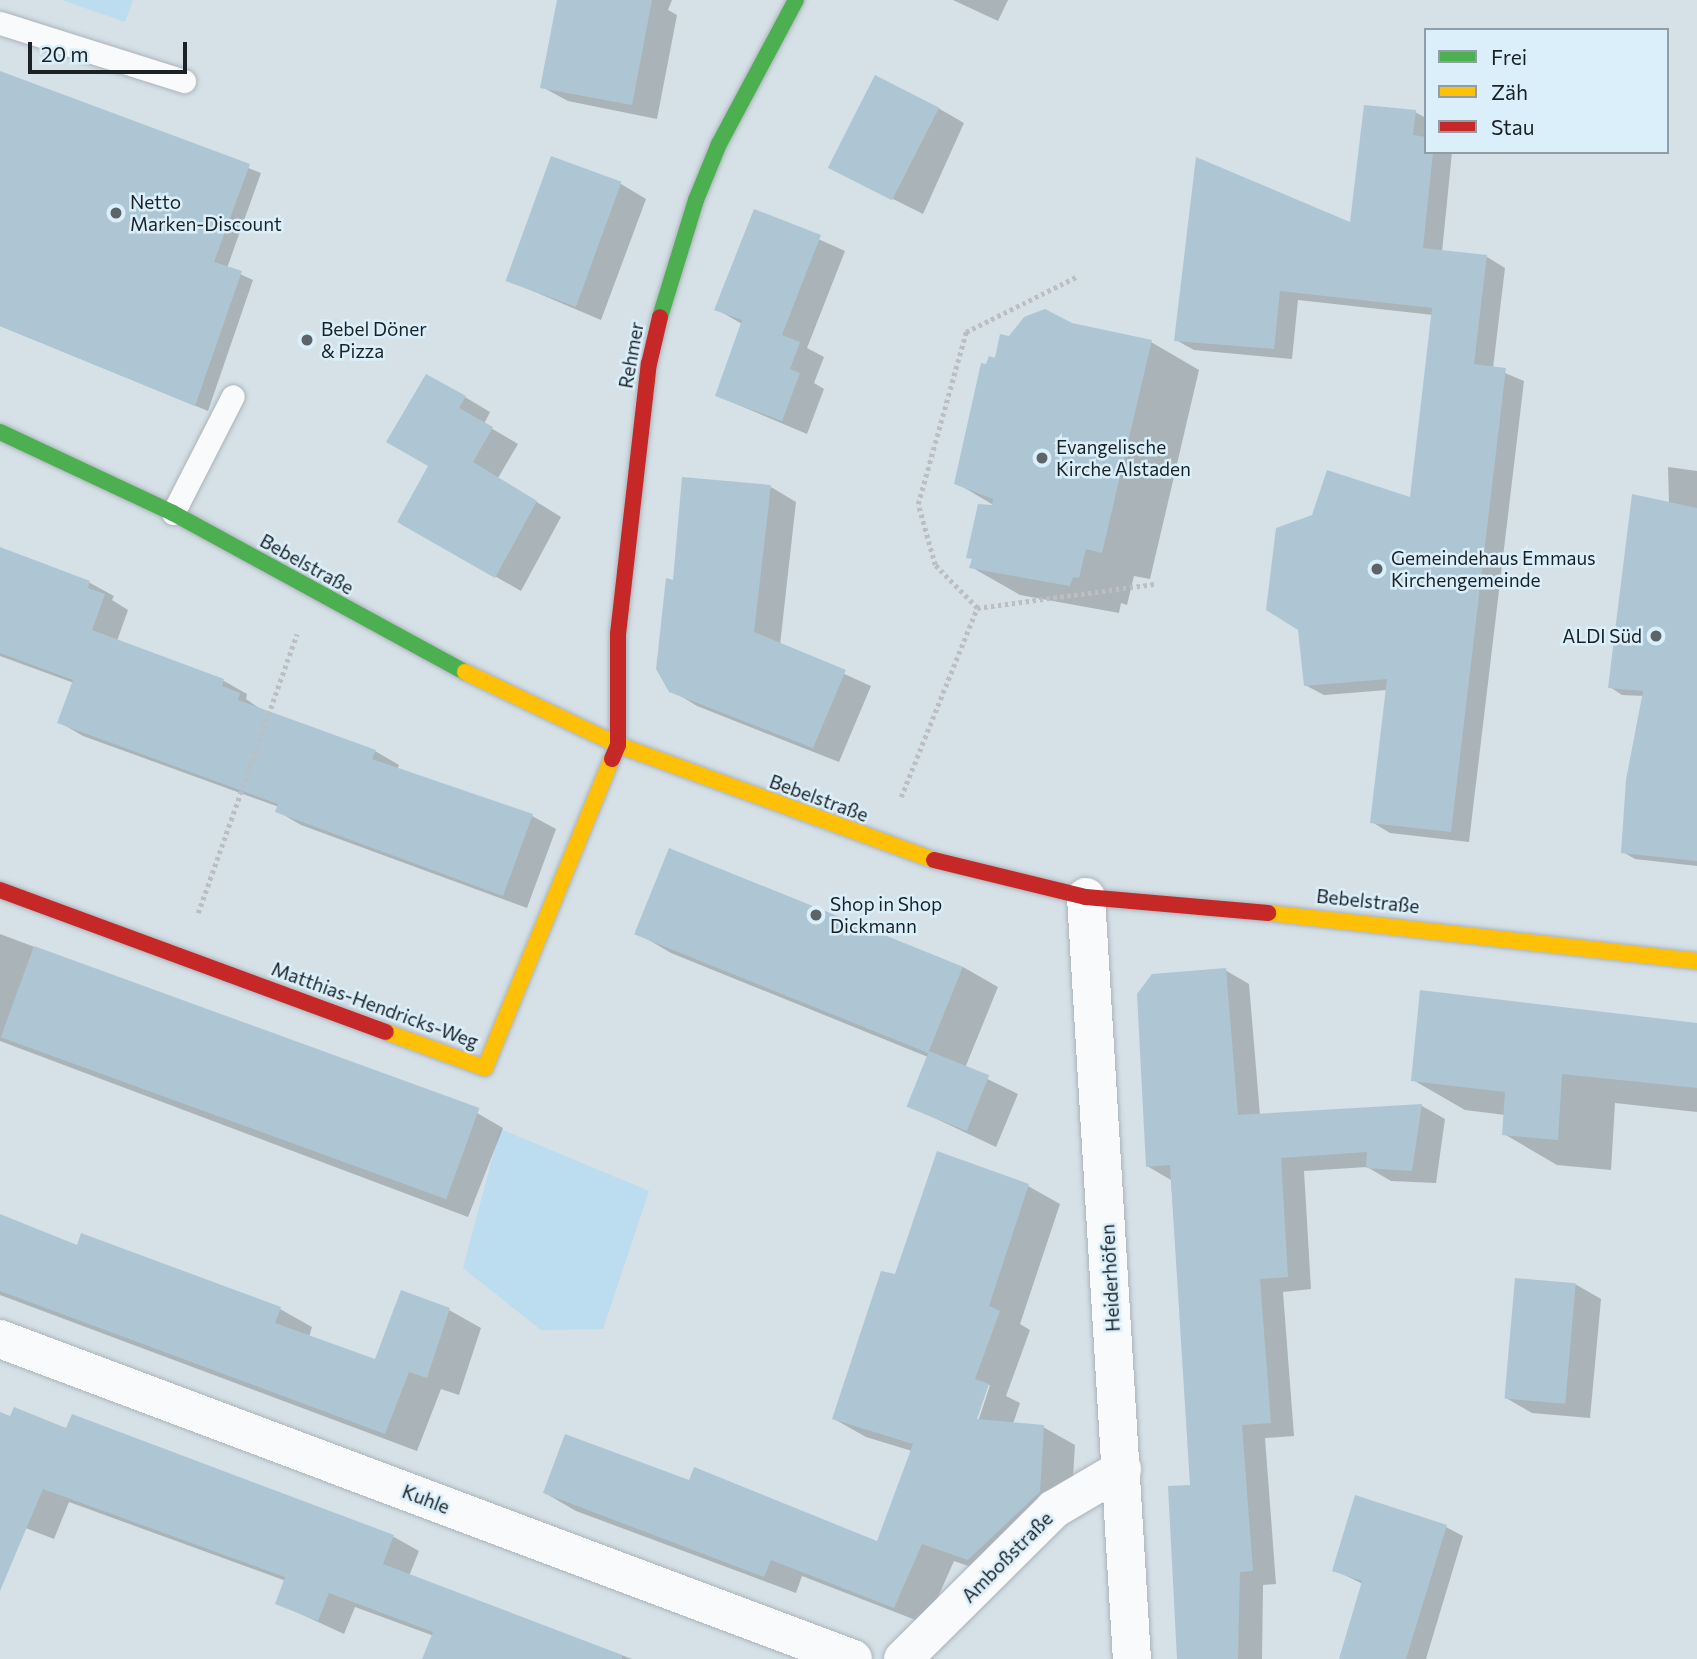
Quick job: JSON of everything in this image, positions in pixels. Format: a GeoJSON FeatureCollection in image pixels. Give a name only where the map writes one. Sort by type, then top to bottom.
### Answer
{"type":"FeatureCollection","features":[{"type":"Feature","properties":{"kind":"street","name":"Rehmer"},"geometry":{"type":"LineString","coordinates":[[618,744],[618,634],[649,364],[662,306],[696,200],[719,144],[796,0]]}},
{"type":"Feature","properties":{"kind":"street","name":"Bebelstraße"},"geometry":{"type":"LineString","coordinates":[[0,432],[173,513],[311,591],[505,694],[618,744],[882,843],[991,876],[1086,897],[1387,924],[1697,961]]}},
{"type":"Feature","properties":{"kind":"street","name":"Matthias-Hendricks-Weg"},"geometry":{"type":"LineString","coordinates":[[0,890],[485,1068],[618,744]]}},
{"type":"Feature","properties":{"kind":"street","name":"Heiderhöfen"},"geometry":{"type":"LineString","coordinates":[[1086,897],[1132,1659]]}},
{"type":"Feature","properties":{"kind":"street","name":"Kuhle"},"geometry":{"type":"LineString","coordinates":[[0,1339],[853,1659]]}},
{"type":"Feature","properties":{"kind":"street","name":"Amboßstraße"},"geometry":{"type":"LineString","coordinates":[[904,1659],[1054,1509],[1122,1469]]}},
{"type":"Feature","properties":{"kind":"lane"},"geometry":{"type":"LineString","coordinates":[[0,23],[184,80]]}},
{"type":"Feature","properties":{"kind":"lane"},"geometry":{"type":"LineString","coordinates":[[173,513],[233,397]]}},
{"type":"Feature","properties":{"kind":"path"},"geometry":{"type":"LineString","coordinates":[[977,608],[935,565],[918,504],[966,332],[1076,277]]}},
{"type":"Feature","properties":{"kind":"path"},"geometry":{"type":"LineString","coordinates":[[977,608],[1155,584]]}},
{"type":"Feature","properties":{"kind":"path"},"geometry":{"type":"LineString","coordinates":[[182,957],[272,710],[311,591]]}},
{"type":"Feature","properties":{"kind":"path"},"geometry":{"type":"LineString","coordinates":[[882,843],[977,608]]}},
{"type":"Feature","properties":{"kind":"shaded area"},"geometry":{"type":"Polygon","coordinates":[[[62,0],[133,0],[125,22],[62,0]]]}},
{"type":"Feature","properties":{"kind":"shaded area"},"geometry":{"type":"Polygon","coordinates":[[[500,1129],[649,1191],[603,1329],[541,1330],[463,1268],[500,1129]]]}},
{"type":"Feature","properties":{"kind":"building"},"geometry":{"type":"Polygon","coordinates":[[[557,0],[652,0],[632,105],[540,88],[557,0]]]}},
{"type":"Feature","properties":{"kind":"building","name":"Netto Marken-Discount"},"geometry":{"type":"Polygon","coordinates":[[[0,71],[250,164],[214,262],[242,271],[195,406],[0,326],[0,71]]]}},
{"type":"Feature","properties":{"kind":"building"},"geometry":{"type":"Polygon","coordinates":[[[875,75],[939,108],[892,200],[828,168],[875,75]]]}},
{"type":"Feature","properties":{"kind":"building"},"geometry":{"type":"Polygon","coordinates":[[[1364,105],[1416,110],[1413,135],[1424,137],[1424,154],[1433,154],[1423,248],[1487,255],[1474,364],[1506,368],[1451,832],[1370,823],[1387,679],[1304,686],[1298,630],[1266,610],[1276,528],[1312,515],[1327,470],[1410,497],[1432,308],[1280,291],[1274,349],[1174,341],[1196,157],[1350,222],[1364,105]]]}},
{"type":"Feature","properties":{"kind":"building"},"geometry":{"type":"Polygon","coordinates":[[[551,156],[621,182],[576,307],[506,281],[551,156]]]}},
{"type":"Feature","properties":{"kind":"building"},"geometry":{"type":"Polygon","coordinates":[[[754,209],[821,235],[782,335],[800,342],[790,369],[800,373],[782,421],[715,396],[742,320],[714,310],[754,209]]]}},
{"type":"Feature","properties":{"kind":"building","name":"Evangelische Kirche Alstaden"},"geometry":{"type":"Polygon","coordinates":[[[1045,309],[1072,323],[1152,340],[1102,553],[1086,549],[1079,578],[1073,577],[1070,586],[969,568],[972,559],[966,558],[978,504],[992,505],[993,499],[954,484],[981,363],[986,364],[989,356],[995,358],[1000,334],[1009,336],[1024,317],[1045,309]]]}},
{"type":"Feature","properties":{"kind":"building"},"geometry":{"type":"Polygon","coordinates":[[[426,374],[466,396],[459,408],[493,427],[473,462],[537,501],[495,578],[397,522],[428,466],[386,442],[426,374]]]}},
{"type":"Feature","properties":{"kind":"building"},"geometry":{"type":"Polygon","coordinates":[[[682,477],[771,485],[754,632],[846,670],[813,748],[669,692],[656,669],[666,578],[673,580],[682,477]]]}},
{"type":"Feature","properties":{"kind":"building","name":"ALDI Süd"},"geometry":{"type":"Polygon","coordinates":[[[1632,494],[1697,508],[1697,861],[1621,853],[1626,780],[1643,691],[1608,688],[1632,494]]]}},
{"type":"Feature","properties":{"kind":"building"},"geometry":{"type":"Polygon","coordinates":[[[0,547],[90,581],[88,588],[105,594],[92,630],[224,679],[222,686],[240,693],[238,700],[376,750],[372,759],[533,814],[503,896],[275,812],[278,804],[57,723],[73,680],[0,653],[0,547]]]}},
{"type":"Feature","properties":{"kind":"building"},"geometry":{"type":"Polygon","coordinates":[[[669,848],[963,967],[928,1053],[634,934],[669,848]]]}},
{"type":"Feature","properties":{"kind":"building"},"geometry":{"type":"Polygon","coordinates":[[[34,946],[479,1108],[446,1199],[1,1037],[34,946]]]}},
{"type":"Feature","properties":{"kind":"building"},"geometry":{"type":"Polygon","coordinates":[[[1226,968],[1238,1115],[1422,1104],[1412,1171],[1366,1168],[1367,1152],[1281,1158],[1288,1277],[1260,1279],[1271,1423],[1242,1425],[1253,1571],[1240,1572],[1238,1659],[1177,1659],[1168,1486],[1190,1485],[1170,1165],[1146,1167],[1137,994],[1152,974],[1226,968]]]}},
{"type":"Feature","properties":{"kind":"building"},"geometry":{"type":"Polygon","coordinates":[[[1420,990],[1697,1023],[1697,1088],[1562,1074],[1558,1140],[1502,1135],[1505,1092],[1411,1081],[1420,990]]]}},
{"type":"Feature","properties":{"kind":"building"},"geometry":{"type":"Polygon","coordinates":[[[929,1051],[989,1075],[967,1131],[907,1107],[929,1051]]]}},
{"type":"Feature","properties":{"kind":"building"},"geometry":{"type":"Polygon","coordinates":[[[937,1151],[1029,1184],[989,1306],[1000,1311],[975,1379],[989,1384],[977,1419],[1044,1425],[1040,1492],[968,1560],[922,1544],[894,1608],[771,1560],[764,1577],[543,1493],[565,1434],[689,1480],[694,1467],[877,1541],[913,1444],[832,1419],[881,1271],[895,1274],[937,1151]]]}},
{"type":"Feature","properties":{"kind":"building"},"geometry":{"type":"Polygon","coordinates":[[[0,1214],[77,1245],[81,1233],[281,1307],[275,1323],[375,1359],[401,1290],[450,1308],[427,1378],[409,1372],[385,1434],[0,1291],[0,1214]]]}},
{"type":"Feature","properties":{"kind":"building"},"geometry":{"type":"Polygon","coordinates":[[[1515,1278],[1576,1283],[1565,1404],[1504,1399],[1515,1278]]]}},
{"type":"Feature","properties":{"kind":"building"},"geometry":{"type":"Polygon","coordinates":[[[14,1407],[66,1428],[72,1414],[394,1535],[383,1564],[622,1655],[622,1659],[422,1659],[433,1632],[329,1593],[318,1621],[275,1604],[285,1577],[43,1489],[0,1591],[0,1412],[10,1416],[14,1407]]]}},
{"type":"Feature","properties":{"kind":"building"},"geometry":{"type":"Polygon","coordinates":[[[1355,1495],[1447,1525],[1406,1659],[1339,1659],[1362,1581],[1332,1571],[1355,1495]]]}},
{"type":"Feature","properties":{"kind":"traffic: fast"},"geometry":{"type":"LineString","coordinates":[[660,317],[696,200],[719,144],[796,0]]}},
{"type":"Feature","properties":{"kind":"traffic: fast"},"geometry":{"type":"LineString","coordinates":[[0,432],[173,513],[465,672]]}},
{"type":"Feature","properties":{"kind":"traffic: slow"},"geometry":{"type":"LineString","coordinates":[[465,672],[618,745],[934,860]]}},
{"type":"Feature","properties":{"kind":"traffic: slow"},"geometry":{"type":"LineString","coordinates":[[386,1032],[485,1068],[612,759]]}},
{"type":"Feature","properties":{"kind":"traffic: slow"},"geometry":{"type":"LineString","coordinates":[[1268,913],[1697,961]]}},
{"type":"Feature","properties":{"kind":"traffic: jam"},"geometry":{"type":"LineString","coordinates":[[612,759],[618,745],[618,634],[649,364],[660,317]]}},
{"type":"Feature","properties":{"kind":"traffic: jam"},"geometry":{"type":"LineString","coordinates":[[934,860],[1086,897],[1268,913]]}},
{"type":"Feature","properties":{"kind":"traffic: jam"},"geometry":{"type":"LineString","coordinates":[[0,890],[386,1032]]}},
{"type":"Feature","properties":{"kind":"place","name":"Netto Marken-Discount"},"geometry":{"type":"Point","coordinates":[116,213]}},
{"type":"Feature","properties":{"kind":"place","name":"Bebel Döner & Pizza"},"geometry":{"type":"Point","coordinates":[307,340]}},
{"type":"Feature","properties":{"kind":"place","name":"Evangelische Kirche Alstaden"},"geometry":{"type":"Point","coordinates":[1042,458]}},
{"type":"Feature","properties":{"kind":"place","name":"Gemeindehaus Emmaus Kirchengemeinde"},"geometry":{"type":"Point","coordinates":[1377,569]}},
{"type":"Feature","properties":{"kind":"place","name":"ALDI Süd"},"geometry":{"type":"Point","coordinates":[1656,636]}},
{"type":"Feature","properties":{"kind":"place","name":"Shop in Shop Dickmann"},"geometry":{"type":"Point","coordinates":[816,915]}}]}
